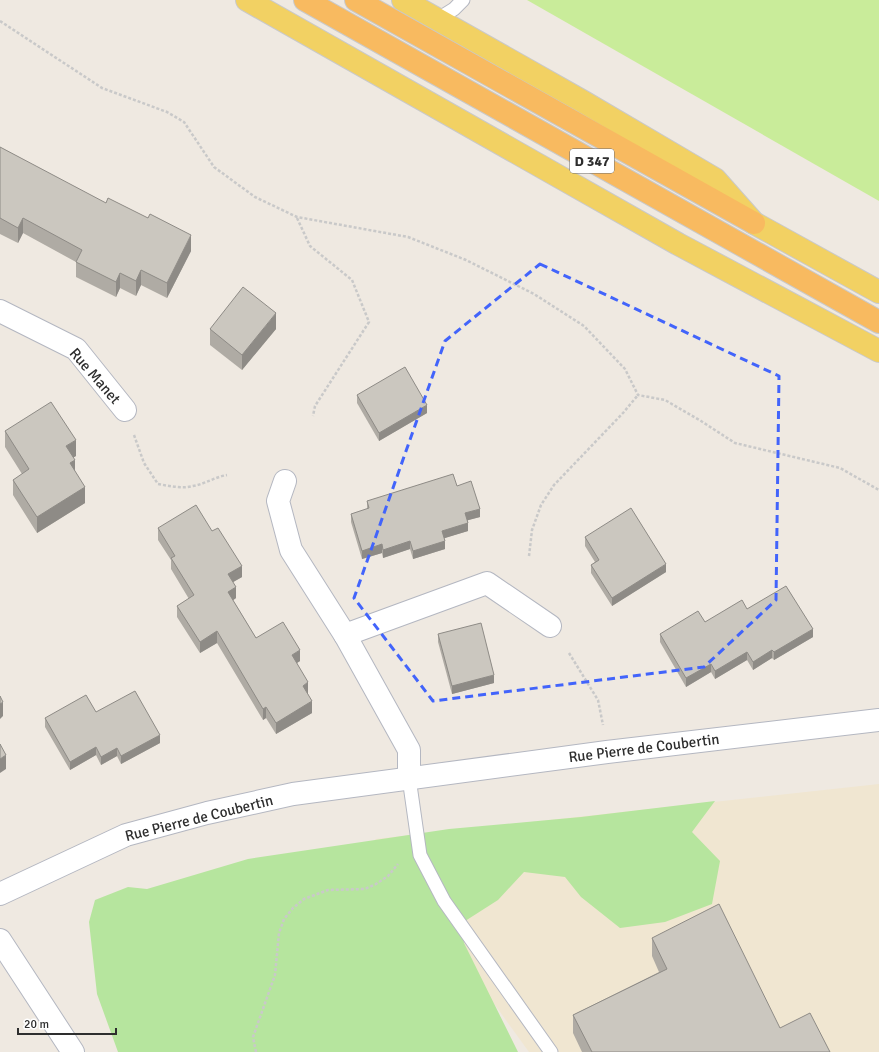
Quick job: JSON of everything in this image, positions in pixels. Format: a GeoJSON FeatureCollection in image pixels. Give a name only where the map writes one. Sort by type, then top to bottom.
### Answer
{"type":"FeatureCollection","features":[{"type":"Feature","properties":{"kind":"highway","name":"D 347"},"geometry":{"type":"LineString","coordinates":[[305,0],[879,322]]}},
{"type":"Feature","properties":{"kind":"highway","name":"D 347"},"geometry":{"type":"LineString","coordinates":[[356,0],[754,223]]}},
{"type":"Feature","properties":{"kind":"main road"},"geometry":{"type":"LineString","coordinates":[[247,0],[678,244],[879,350]]}},
{"type":"Feature","properties":{"kind":"main road"},"geometry":{"type":"LineString","coordinates":[[403,0],[582,101],[715,179],[754,223]]}},
{"type":"Feature","properties":{"kind":"main road","name":"D 347"},"geometry":{"type":"LineString","coordinates":[[754,223],[879,292]]}},
{"type":"Feature","properties":{"kind":"street","name":"Rue Manet"},"geometry":{"type":"LineString","coordinates":[[0,311],[76,349],[125,410]]}},
{"type":"Feature","properties":{"kind":"street"},"geometry":{"type":"LineString","coordinates":[[285,480],[278,501],[291,550],[345,635],[409,750],[409,778]]}},
{"type":"Feature","properties":{"kind":"street"},"geometry":{"type":"LineString","coordinates":[[345,635],[487,583],[550,626]]}},
{"type":"Feature","properties":{"kind":"street","name":"Rue Pierre de Coubertin"},"geometry":{"type":"LineString","coordinates":[[0,894],[126,835],[207,813],[293,794],[614,751],[879,720]]}},
{"type":"Feature","properties":{"kind":"street"},"geometry":{"type":"LineString","coordinates":[[0,940],[73,1052]]}},
{"type":"Feature","properties":{"kind":"lane"},"geometry":{"type":"LineString","coordinates":[[438,20],[454,9],[463,0]]}},
{"type":"Feature","properties":{"kind":"lane"},"geometry":{"type":"LineString","coordinates":[[409,778],[420,854],[423,861],[444,901],[551,1052]]}},
{"type":"Feature","properties":{"kind":"path"},"geometry":{"type":"LineString","coordinates":[[0,21],[102,88],[167,112],[184,122],[214,167],[255,197],[296,217],[408,238],[466,260],[534,294],[584,326],[625,369],[638,394],[665,400],[735,443],[840,468],[879,490]]}},
{"type":"Feature","properties":{"kind":"path"},"geometry":{"type":"LineString","coordinates":[[296,217],[310,246],[352,280],[369,322],[314,406],[313,416]]}},
{"type":"Feature","properties":{"kind":"path"},"geometry":{"type":"LineString","coordinates":[[529,556],[532,530],[541,505],[554,485],[623,413],[638,394]]}},
{"type":"Feature","properties":{"kind":"path"},"geometry":{"type":"LineString","coordinates":[[125,410],[144,463],[158,484],[174,487],[194,486],[217,476],[227,475]]}},
{"type":"Feature","properties":{"kind":"path"},"geometry":{"type":"LineString","coordinates":[[569,652],[598,700],[605,731]]}},
{"type":"Feature","properties":{"kind":"path"},"geometry":{"type":"LineString","coordinates":[[256,1052],[254,1037],[275,975],[279,933],[284,919],[304,898],[315,893],[328,890],[364,889],[376,884],[388,876],[400,858]]}},
{"type":"Feature","properties":{"kind":"highlighted area"},"geometry":{"type":"Polygon","coordinates":[[[540,264],[779,376],[776,600],[704,667],[433,701],[354,598],[445,341],[540,264]]]}},
{"type":"Feature","properties":{"kind":"shaded area"},"geometry":{"type":"Polygon","coordinates":[[[879,784],[879,1052],[529,1052],[375,839],[879,784]]]}},
{"type":"Feature","properties":{"kind":"green space"},"geometry":{"type":"Polygon","coordinates":[[[527,0],[879,0],[879,201],[527,0]]]}},
{"type":"Feature","properties":{"kind":"green space"},"geometry":{"type":"Polygon","coordinates":[[[715,801],[692,832],[720,861],[712,904],[665,922],[620,928],[581,897],[565,877],[524,872],[498,900],[462,923],[464,943],[518,1052],[118,1052],[97,994],[89,922],[95,900],[128,887],[147,889],[248,859],[449,829],[581,817],[715,801]]]}},
{"type":"Feature","properties":{"kind":"building"},"geometry":{"type":"Polygon","coordinates":[[[0,147],[106,203],[108,198],[148,218],[150,214],[191,235],[167,283],[141,270],[136,281],[120,273],[116,282],[76,262],[82,250],[23,218],[18,228],[0,218],[0,147]]]}},
{"type":"Feature","properties":{"kind":"building"},"geometry":{"type":"Polygon","coordinates":[[[243,287],[276,313],[242,355],[210,329],[243,287]]]}},
{"type":"Feature","properties":{"kind":"building"},"geometry":{"type":"Polygon","coordinates":[[[405,367],[427,405],[379,433],[357,395],[405,367]]]}},
{"type":"Feature","properties":{"kind":"building"},"geometry":{"type":"Polygon","coordinates":[[[51,402],[76,440],[66,446],[75,460],[70,463],[85,487],[37,517],[13,480],[29,469],[5,431],[51,402]]]}},
{"type":"Feature","properties":{"kind":"building"},"geometry":{"type":"Polygon","coordinates":[[[453,474],[457,486],[471,481],[480,509],[465,513],[468,523],[442,531],[445,541],[413,551],[410,541],[383,550],[382,544],[362,551],[351,514],[369,508],[367,501],[453,474]]]}},
{"type":"Feature","properties":{"kind":"building"},"geometry":{"type":"Polygon","coordinates":[[[196,505],[212,531],[218,528],[242,566],[228,574],[236,587],[228,592],[256,638],[283,622],[300,650],[292,655],[308,682],[303,686],[312,701],[276,723],[266,707],[263,709],[217,631],[200,642],[177,606],[194,595],[171,558],[175,556],[158,528],[196,505]]]}},
{"type":"Feature","properties":{"kind":"building"},"geometry":{"type":"Polygon","coordinates":[[[631,508],[666,564],[612,598],[591,565],[599,560],[585,537],[631,508]]]}},
{"type":"Feature","properties":{"kind":"building"},"geometry":{"type":"Polygon","coordinates":[[[786,586],[813,629],[774,652],[772,650],[753,662],[747,652],[715,671],[711,664],[686,678],[660,634],[698,611],[705,622],[742,600],[747,609],[786,586]]]}},
{"type":"Feature","properties":{"kind":"building"},"geometry":{"type":"Polygon","coordinates":[[[481,623],[494,675],[452,686],[438,634],[481,623]]]}},
{"type":"Feature","properties":{"kind":"building"},"geometry":{"type":"Polygon","coordinates":[[[135,691],[160,735],[121,756],[117,748],[101,757],[96,747],[70,762],[45,718],[86,695],[96,712],[135,691]]]}},
{"type":"Feature","properties":{"kind":"building"},"geometry":{"type":"Polygon","coordinates":[[[0,696],[3,702],[0,704],[0,696]]]}},
{"type":"Feature","properties":{"kind":"building"},"geometry":{"type":"Polygon","coordinates":[[[0,744],[6,755],[0,759],[0,744]]]}},
{"type":"Feature","properties":{"kind":"building"},"geometry":{"type":"Polygon","coordinates":[[[719,904],[780,1028],[810,1013],[830,1052],[592,1052],[573,1015],[667,969],[652,938],[719,904]]]}}]}
